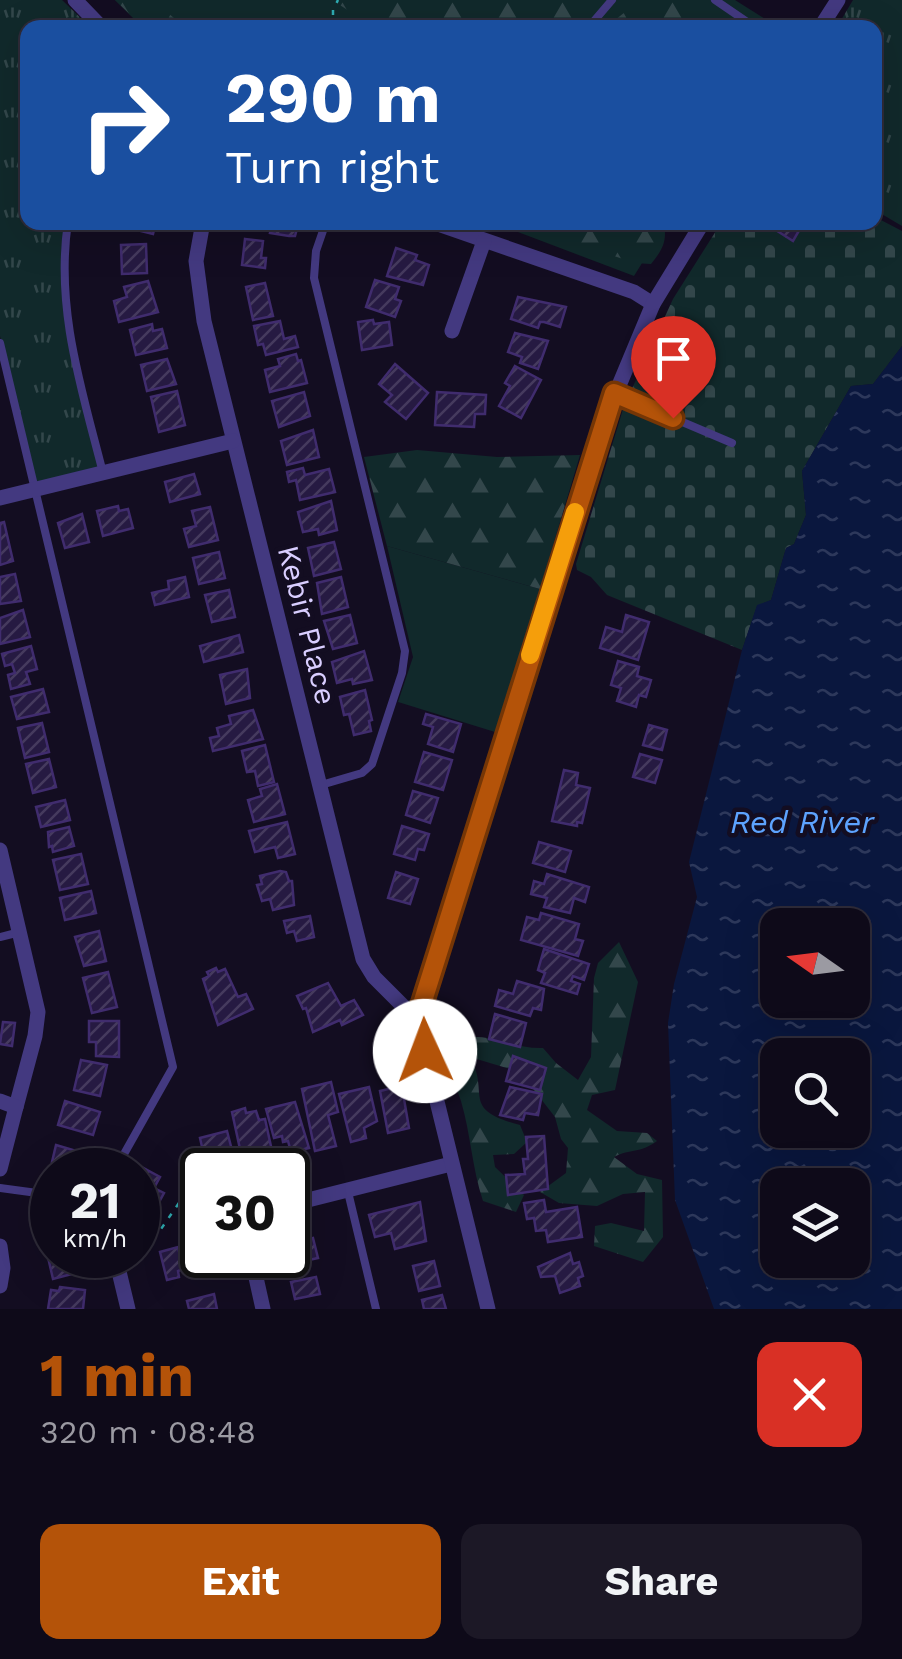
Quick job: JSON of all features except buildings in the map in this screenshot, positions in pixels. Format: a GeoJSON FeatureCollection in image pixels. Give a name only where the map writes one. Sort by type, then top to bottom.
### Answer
{"type":"FeatureCollection","features":[{"type":"Feature","properties":{"kind":"street"},"geometry":{"type":"LineString","coordinates":[[74,0],[94,20]]}},
{"type":"Feature","properties":{"kind":"street","name":"Kebir Place"},"geometry":{"type":"LineString","coordinates":[[202,230],[196,261],[197,286],[363,959],[374,976],[417,1020]]}},
{"type":"Feature","properties":{"kind":"street"},"geometry":{"type":"LineString","coordinates":[[454,230],[634,292],[653,304]]}},
{"type":"Feature","properties":{"kind":"street"},"geometry":{"type":"LineString","coordinates":[[488,1309],[417,1020],[614,393],[653,304],[698,230]]}},
{"type":"Feature","properties":{"kind":"street"},"geometry":{"type":"LineString","coordinates":[[452,331],[484,241]]}},
{"type":"Feature","properties":{"kind":"street"},"geometry":{"type":"LineString","coordinates":[[0,498],[234,441]]}},
{"type":"Feature","properties":{"kind":"street"},"geometry":{"type":"LineString","coordinates":[[0,850],[36,998],[38,1024],[8,1104],[0,1169]]}},
{"type":"Feature","properties":{"kind":"street"},"geometry":{"type":"LineString","coordinates":[[310,1200],[452,1164]]}},
{"type":"Feature","properties":{"kind":"street"},"geometry":{"type":"LineString","coordinates":[[0,1246],[0,1286]]}},
{"type":"Feature","properties":{"kind":"street"},"geometry":{"type":"LineString","coordinates":[[121,1278],[128,1309]]}},
{"type":"Feature","properties":{"kind":"street"},"geometry":{"type":"LineString","coordinates":[[257,1278],[264,1309]]}},
{"type":"Feature","properties":{"kind":"lane"},"geometry":{"type":"LineString","coordinates":[[595,20],[612,0]]}},
{"type":"Feature","properties":{"kind":"lane"},"geometry":{"type":"LineString","coordinates":[[715,0],[744,20]]}},
{"type":"Feature","properties":{"kind":"lane"},"geometry":{"type":"LineString","coordinates":[[67,230],[64,278],[67,327],[102,473]]}},
{"type":"Feature","properties":{"kind":"lane"},"geometry":{"type":"LineString","coordinates":[[319,786],[362,773],[372,764],[402,673],[404,651],[314,278],[316,251],[323,230]]}},
{"type":"Feature","properties":{"kind":"lane"},"geometry":{"type":"LineString","coordinates":[[0,344],[173,1068],[128,1148]]}},
{"type":"Feature","properties":{"kind":"lane"},"geometry":{"type":"LineString","coordinates":[[614,393],[732,443]]}},
{"type":"Feature","properties":{"kind":"lane"},"geometry":{"type":"LineString","coordinates":[[0,937],[20,932]]}},
{"type":"Feature","properties":{"kind":"lane"},"geometry":{"type":"LineString","coordinates":[[0,1188],[30,1192]]}},
{"type":"Feature","properties":{"kind":"lane"},"geometry":{"type":"LineString","coordinates":[[348,1192],[376,1309]]}},
{"type":"Feature","properties":{"kind":"path"},"geometry":{"type":"LineString","coordinates":[[160,1230],[180,1203]]}},
{"type":"Feature","properties":{"kind":"green space"},"geometry":{"type":"Polygon","coordinates":[[[0,0],[62,0],[83,20],[20,20],[20,230],[68,230],[64,301],[103,473],[35,490],[0,336],[0,0]]]}},
{"type":"Feature","properties":{"kind":"green space"},"geometry":{"type":"Polygon","coordinates":[[[115,0],[735,0],[767,20],[135,20],[115,0]]]}},
{"type":"Feature","properties":{"kind":"green space"},"geometry":{"type":"Polygon","coordinates":[[[115,0],[152,0],[176,20],[136,20],[115,0]]]}},
{"type":"Feature","properties":{"kind":"green space"},"geometry":{"type":"Polygon","coordinates":[[[332,0],[561,0],[573,4],[575,0],[600,0],[579,20],[359,20],[332,0]]]}},
{"type":"Feature","properties":{"kind":"green space"},"geometry":{"type":"Polygon","coordinates":[[[647,0],[690,0],[720,20],[615,20],[647,0]]]}},
{"type":"Feature","properties":{"kind":"green space"},"geometry":{"type":"Polygon","coordinates":[[[853,0],[902,0],[902,226],[882,214],[882,20],[841,20],[853,0]]]}},
{"type":"Feature","properties":{"kind":"green space"},"geometry":{"type":"Polygon","coordinates":[[[882,221],[902,231],[902,346],[873,384],[851,386],[802,471],[806,515],[794,544],[786,548],[771,600],[757,606],[742,650],[607,595],[591,577],[577,570],[624,406],[673,299],[717,230],[882,230],[882,221]]]}},
{"type":"Feature","properties":{"kind":"green space"},"geometry":{"type":"Polygon","coordinates":[[[512,230],[663,230],[634,276],[512,230]]]}},
{"type":"Feature","properties":{"kind":"green space"},"geometry":{"type":"Polygon","coordinates":[[[536,230],[597,230],[612,235],[614,230],[665,230],[661,249],[651,264],[635,263],[536,230]]]}},
{"type":"Feature","properties":{"kind":"green space"},"geometry":{"type":"Polygon","coordinates":[[[417,450],[497,457],[580,455],[540,589],[387,546],[364,457],[417,450]]]}},
{"type":"Feature","properties":{"kind":"green space"},"geometry":{"type":"Polygon","coordinates":[[[387,546],[540,589],[495,732],[398,702],[413,657],[387,546]]]}},
{"type":"Feature","properties":{"kind":"green space"},"geometry":{"type":"Polygon","coordinates":[[[619,942],[638,982],[615,1090],[592,1095],[587,1110],[617,1131],[647,1133],[657,1141],[614,1157],[637,1174],[662,1180],[663,1237],[643,1262],[594,1246],[595,1226],[611,1223],[644,1231],[645,1192],[623,1194],[597,1206],[559,1203],[540,1192],[566,1173],[568,1148],[555,1117],[527,1081],[513,1070],[470,1057],[483,1106],[489,1113],[520,1125],[527,1142],[514,1154],[493,1155],[495,1167],[524,1195],[516,1212],[483,1201],[464,1114],[441,1042],[445,1033],[458,1029],[467,1037],[543,1048],[578,1080],[591,1057],[598,963],[619,942]]]}},
{"type":"Feature","properties":{"kind":"water","name":"Red River"},"geometry":{"type":"Polygon","coordinates":[[[902,346],[902,1309],[714,1309],[675,1200],[668,1023],[697,897],[689,862],[757,605],[771,600],[786,548],[794,544],[806,515],[802,471],[851,386],[873,384],[902,346]]]}},
{"type":"Feature","properties":{"kind":"slow traffic"},"geometry":{"type":"LineString","coordinates":[[530,655],[575,512]]}},
{"type":"Feature","properties":{"kind":"route"},"geometry":{"type":"LineString","coordinates":[[425,1051],[417,1020],[614,393],[673,418]]}}]}
